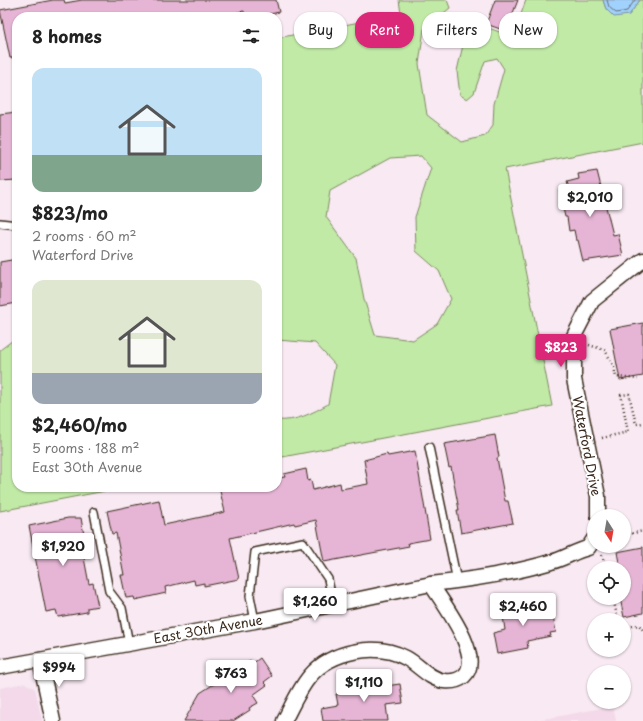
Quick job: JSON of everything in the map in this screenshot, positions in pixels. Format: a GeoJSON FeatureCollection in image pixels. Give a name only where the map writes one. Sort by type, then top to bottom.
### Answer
{"type":"FeatureCollection","features":[{"type":"Feature","properties":{"kind":"street","name":"Waterford Drive"},"geometry":{"type":"LineString","coordinates":[[598,509],[598,496],[574,379],[574,336],[592,301],[643,260]]}},
{"type":"Feature","properties":{"kind":"street","name":"East 30th Avenue"},"geometry":{"type":"LineString","coordinates":[[0,667],[255,621],[431,584],[456,581],[552,562],[579,550],[587,548]]}},
{"type":"Feature","properties":{"kind":"street"},"geometry":{"type":"LineString","coordinates":[[284,721],[310,676],[323,665],[341,655],[362,651],[382,651],[405,657],[427,674],[444,681],[460,679],[467,673],[470,666],[470,658],[467,646],[431,584]]}},
{"type":"Feature","properties":{"kind":"street"},"geometry":{"type":"LineString","coordinates":[[40,660],[53,721]]}},
{"type":"Feature","properties":{"kind":"lane"},"geometry":{"type":"LineString","coordinates":[[0,223],[12,224]]}},
{"type":"Feature","properties":{"kind":"lane"},"geometry":{"type":"LineString","coordinates":[[429,447],[456,581]]}},
{"type":"Feature","properties":{"kind":"lane"},"geometry":{"type":"LineString","coordinates":[[94,512],[109,591],[122,608],[129,644]]}},
{"type":"Feature","properties":{"kind":"lane"},"geometry":{"type":"LineString","coordinates":[[255,621],[250,596],[255,552],[303,542],[328,579],[333,605]]}},
{"type":"Feature","properties":{"kind":"path"},"geometry":{"type":"LineString","coordinates":[[574,340],[605,350],[614,367],[616,378],[638,379]]}},
{"type":"Feature","properties":{"kind":"path"},"geometry":{"type":"LineString","coordinates":[[586,441],[628,432],[621,394],[629,394],[636,424],[643,423]]}},
{"type":"Feature","properties":{"kind":"path"},"geometry":{"type":"LineString","coordinates":[[631,534],[643,531]]}},
{"type":"Feature","properties":{"kind":"path"},"geometry":{"type":"LineString","coordinates":[[631,626],[639,625],[643,630]]}},
{"type":"Feature","properties":{"kind":"shaded area"},"geometry":{"type":"Polygon","coordinates":[[[25,683],[35,689],[42,721],[0,721],[0,688],[25,683]]]}},
{"type":"Feature","properties":{"kind":"shaded area"},"geometry":{"type":"Polygon","coordinates":[[[597,709],[614,709],[616,721],[534,721],[597,709]]]}},
{"type":"Feature","properties":{"kind":"green space"},"geometry":{"type":"Polygon","coordinates":[[[399,0],[447,0],[450,8],[445,12],[422,12],[422,43],[419,64],[427,115],[462,142],[485,136],[493,125],[494,104],[504,69],[497,58],[485,61],[474,93],[467,99],[460,95],[457,71],[462,48],[491,48],[491,29],[499,32],[499,48],[557,48],[557,12],[522,12],[526,0],[603,0],[606,9],[629,15],[640,0],[643,0],[643,142],[505,169],[552,406],[282,457],[282,420],[290,420],[310,414],[328,404],[335,365],[315,343],[282,340],[282,37],[294,35],[294,48],[347,48],[347,24],[355,23],[355,48],[414,48],[414,12],[401,12],[399,0]],[[421,156],[390,158],[330,191],[326,217],[356,258],[364,299],[375,335],[413,340],[437,324],[451,299],[439,271],[416,251],[415,217],[431,168],[421,156]]]}},
{"type":"Feature","properties":{"kind":"green space"},"geometry":{"type":"Polygon","coordinates":[[[12,341],[12,492],[100,492],[0,511],[0,350],[12,341]]]}},
{"type":"Feature","properties":{"kind":"water"},"geometry":{"type":"Polygon","coordinates":[[[603,0],[640,0],[629,15],[614,17],[606,9],[603,0]]]}},
{"type":"Feature","properties":{"kind":"building"},"geometry":{"type":"Polygon","coordinates":[[[53,0],[64,0],[65,3],[82,0],[276,0],[279,12],[12,12],[12,58],[10,58],[0,10],[53,0]]]}},
{"type":"Feature","properties":{"kind":"building"},"geometry":{"type":"Polygon","coordinates":[[[495,0],[518,0],[513,12],[499,12],[499,29],[491,26],[490,12],[495,0]]]}},
{"type":"Feature","properties":{"kind":"building"},"geometry":{"type":"Polygon","coordinates":[[[12,113],[12,180],[0,181],[0,114],[12,113]]]}},
{"type":"Feature","properties":{"kind":"building"},"geometry":{"type":"Polygon","coordinates":[[[597,171],[613,235],[618,234],[623,255],[583,261],[574,230],[569,231],[567,217],[565,217],[559,190],[569,188],[567,182],[579,179],[578,174],[597,171]]]}},
{"type":"Feature","properties":{"kind":"building"},"geometry":{"type":"Polygon","coordinates":[[[12,260],[12,304],[0,306],[0,262],[12,260]]]}},
{"type":"Feature","properties":{"kind":"building"},"geometry":{"type":"Polygon","coordinates":[[[643,323],[643,376],[620,380],[610,329],[643,323]]]}},
{"type":"Feature","properties":{"kind":"building"},"geometry":{"type":"Polygon","coordinates":[[[495,435],[499,457],[497,458],[505,501],[508,501],[513,523],[461,533],[457,510],[459,510],[451,467],[449,468],[444,444],[495,435]]]}},
{"type":"Feature","properties":{"kind":"building"},"geometry":{"type":"Polygon","coordinates":[[[415,451],[430,539],[408,543],[409,546],[324,562],[316,520],[295,525],[294,523],[230,538],[239,579],[204,586],[204,583],[195,585],[194,580],[165,587],[166,593],[135,600],[134,597],[126,598],[121,575],[124,575],[116,533],[112,534],[107,511],[159,500],[164,525],[225,512],[220,492],[282,492],[282,477],[285,477],[284,474],[306,469],[308,481],[311,480],[313,490],[340,483],[341,489],[368,484],[364,460],[387,454],[388,456],[415,451]]]}},
{"type":"Feature","properties":{"kind":"building"},"geometry":{"type":"Polygon","coordinates":[[[68,518],[81,518],[85,541],[81,542],[89,584],[93,583],[98,606],[87,608],[87,612],[58,617],[56,610],[46,612],[29,526],[68,518]]]}},
{"type":"Feature","properties":{"kind":"building"},"geometry":{"type":"Polygon","coordinates":[[[643,547],[643,613],[631,616],[631,613],[623,613],[621,605],[631,605],[631,561],[619,561],[617,553],[631,553],[631,549],[643,547]]]}},
{"type":"Feature","properties":{"kind":"building"},"geometry":{"type":"Polygon","coordinates":[[[537,600],[540,613],[552,610],[556,632],[550,633],[551,636],[527,641],[528,648],[497,654],[493,633],[505,630],[502,609],[537,600]]]}},
{"type":"Feature","properties":{"kind":"building"},"geometry":{"type":"Polygon","coordinates":[[[260,658],[272,676],[264,682],[267,685],[253,695],[258,703],[249,708],[250,710],[233,721],[184,721],[200,693],[225,677],[222,672],[237,663],[240,668],[250,661],[252,664],[260,658]]]}},
{"type":"Feature","properties":{"kind":"building"},"geometry":{"type":"Polygon","coordinates":[[[385,681],[386,686],[400,684],[403,703],[386,705],[388,721],[323,721],[321,708],[338,705],[336,694],[340,694],[339,689],[385,681]]]}}]}
